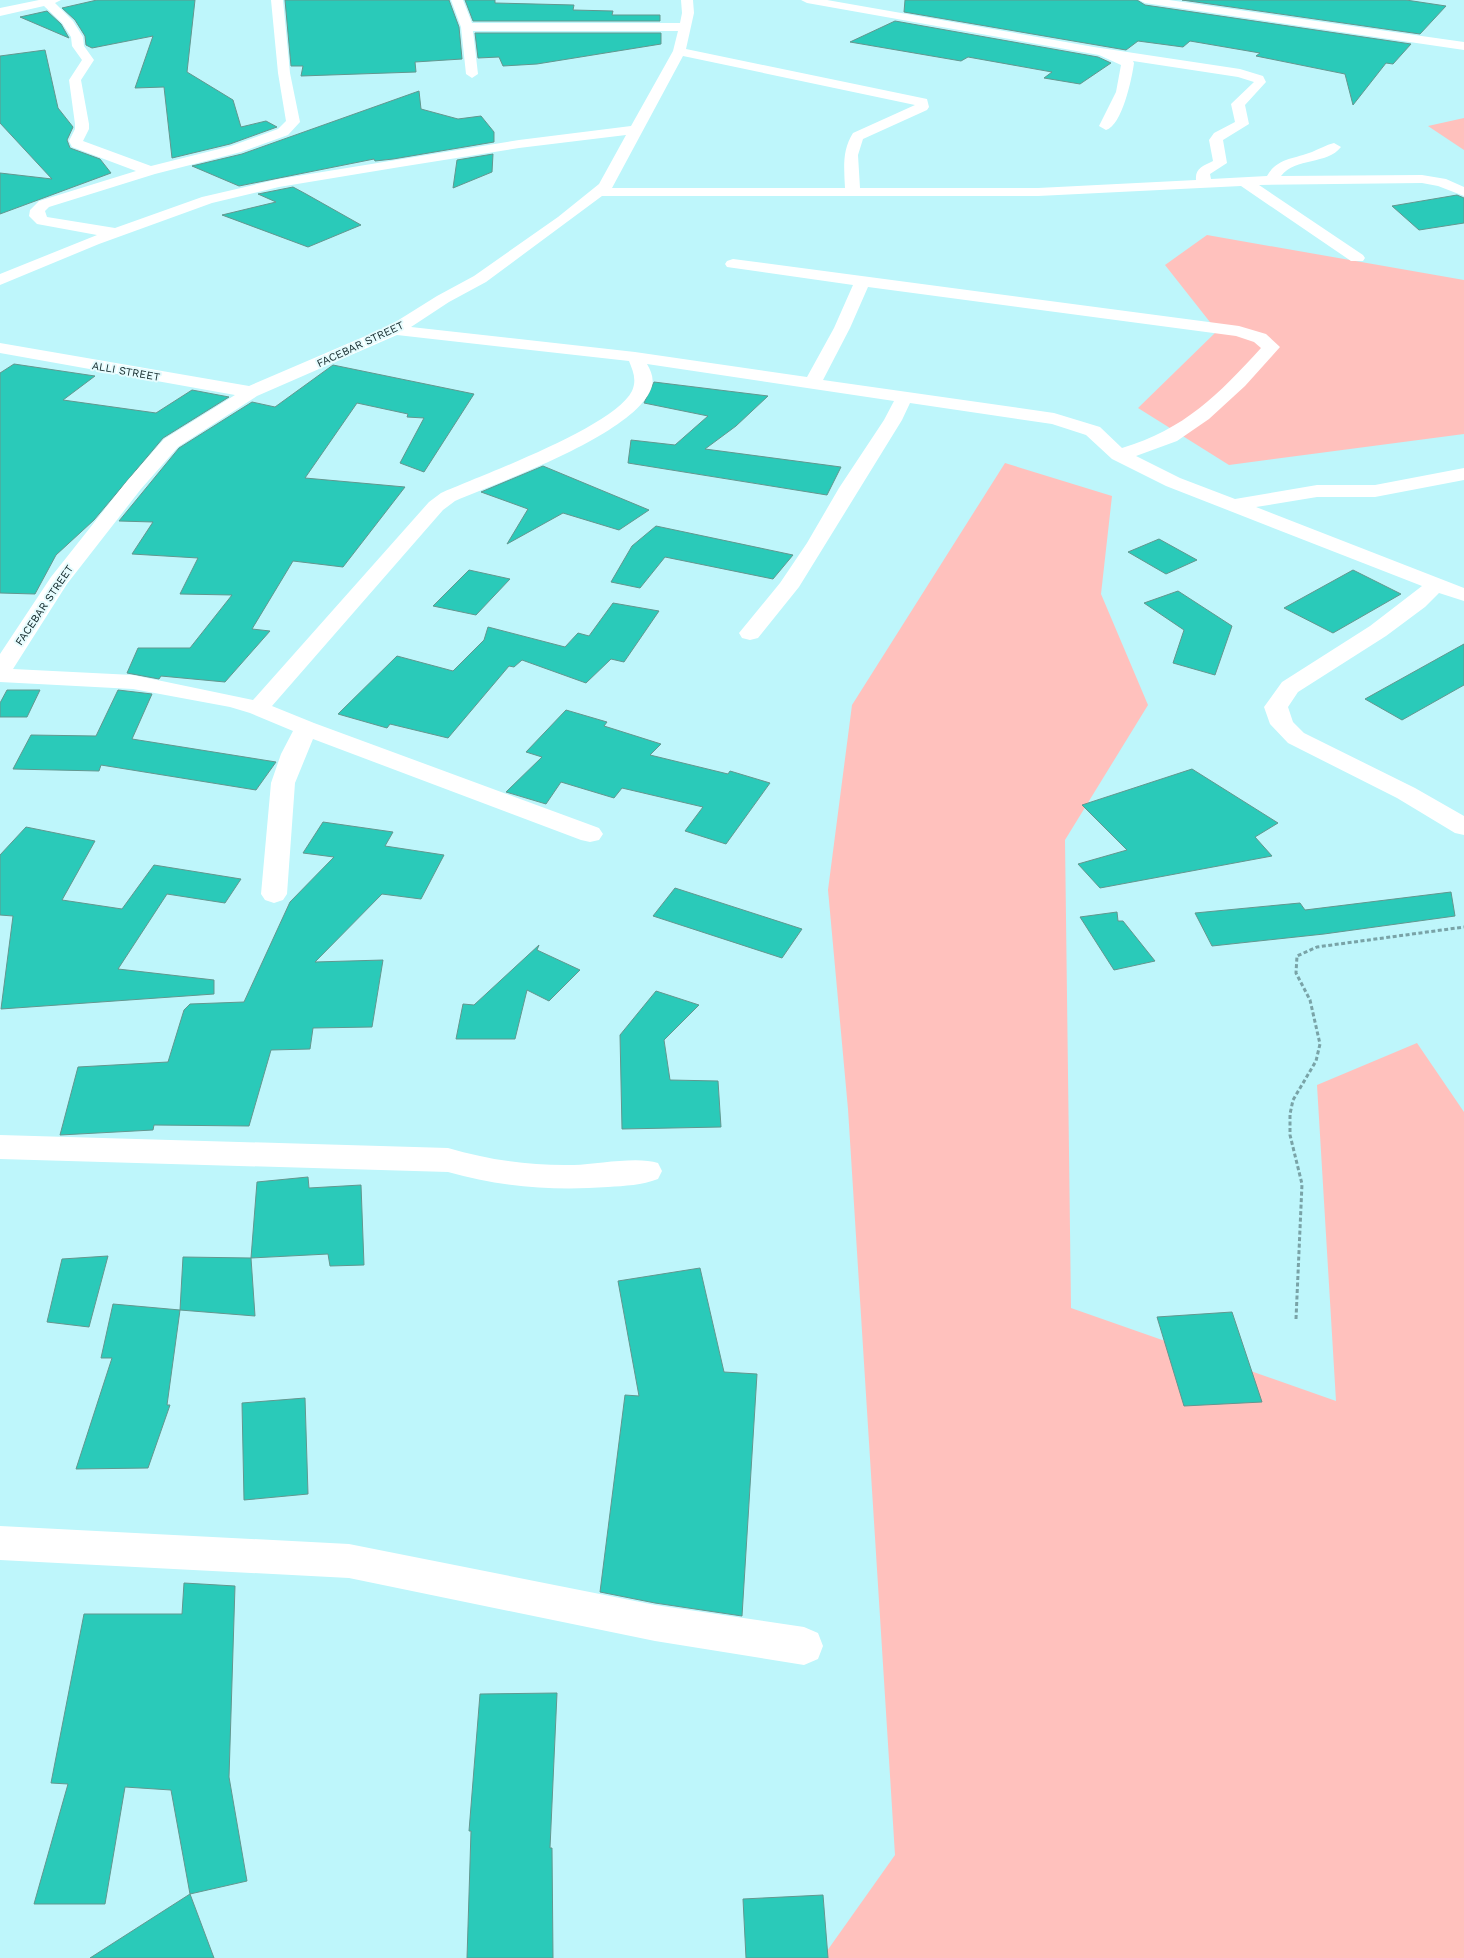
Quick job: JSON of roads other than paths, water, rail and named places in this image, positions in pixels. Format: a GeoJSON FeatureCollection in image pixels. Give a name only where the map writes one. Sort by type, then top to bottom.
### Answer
{"type":"FeatureCollection","features":[{"type":"Feature","properties":{"kind":"street"},"geometry":{"type":"LineString","coordinates":[[116,233],[42,221],[37,216],[37,210],[44,204],[150,171],[236,149],[283,132],[293,122],[284,72],[277,0]]}},
{"type":"Feature","properties":{"kind":"street"},"geometry":{"type":"LineString","coordinates":[[457,0],[467,27],[472,74]]}},
{"type":"Feature","properties":{"kind":"street","name":"FACEBAR STREET"},"geometry":{"type":"LineString","coordinates":[[0,671],[58,581],[146,471],[171,443],[251,392],[395,330],[480,278],[600,192],[605,187],[679,51],[688,13],[687,0]]}},
{"type":"Feature","properties":{"kind":"street"},"geometry":{"type":"LineString","coordinates":[[807,0],[1094,51],[1240,73],[1258,79],[1260,82],[1238,104],[1242,124],[1219,136],[1216,140],[1220,164],[1203,172],[1204,183]]}},
{"type":"Feature","properties":{"kind":"street"},"geometry":{"type":"LineString","coordinates":[[1145,0],[1464,46]]}},
{"type":"Feature","properties":{"kind":"street"},"geometry":{"type":"LineString","coordinates":[[0,12],[51,1],[67,21],[77,37],[78,46],[88,60],[75,80],[82,129],[76,138],[77,144],[150,171]]}},
{"type":"Feature","properties":{"kind":"street"},"geometry":{"type":"LineString","coordinates":[[1238,13],[1250,4]]}},
{"type":"Feature","properties":{"kind":"street"},"geometry":{"type":"LineString","coordinates":[[467,27],[685,27]]}},
{"type":"Feature","properties":{"kind":"street"},"geometry":{"type":"LineString","coordinates":[[679,51],[922,102],[922,107],[858,136],[854,141],[852,154],[853,191]]}},
{"type":"Feature","properties":{"kind":"street"},"geometry":{"type":"LineString","coordinates":[[1094,51],[1128,63],[1123,92],[1106,126]]}},
{"type":"Feature","properties":{"kind":"street"},"geometry":{"type":"LineString","coordinates":[[0,280],[116,233],[207,200],[279,183],[519,144],[635,130]]}},
{"type":"Feature","properties":{"kind":"street"},"geometry":{"type":"LineString","coordinates":[[1272,180],[1276,172],[1290,161],[1313,157],[1334,147]]}},
{"type":"Feature","properties":{"kind":"street"},"geometry":{"type":"LineString","coordinates":[[600,192],[1082,191],[1272,180],[1422,179],[1441,182],[1464,192]]}},
{"type":"Feature","properties":{"kind":"street"},"geometry":{"type":"LineString","coordinates":[[1245,182],[1357,258]]}},
{"type":"Feature","properties":{"kind":"street"},"geometry":{"type":"LineString","coordinates":[[733,264],[1239,331],[1260,338],[1270,347],[1244,377],[1208,410],[1178,432],[1157,442],[1119,455]]}},
{"type":"Feature","properties":{"kind":"street"},"geometry":{"type":"LineString","coordinates":[[812,382],[842,328],[863,280]]}},
{"type":"Feature","properties":{"kind":"street"},"geometry":{"type":"LineString","coordinates":[[395,330],[636,357],[1054,419],[1093,431],[1119,455],[1172,482],[1464,595]]}},
{"type":"Feature","properties":{"kind":"street","name":"ALLI STREET"},"geometry":{"type":"LineString","coordinates":[[0,348],[251,392]]}},
{"type":"Feature","properties":{"kind":"street"},"geometry":{"type":"LineString","coordinates":[[258,708],[436,506],[448,497],[550,453],[614,419],[640,393],[643,385],[644,376],[636,357]]}},
{"type":"Feature","properties":{"kind":"street"},"geometry":{"type":"LineString","coordinates":[[750,633],[788,587],[817,543],[849,488],[893,420],[904,398]]}},
{"type":"Feature","properties":{"kind":"street"},"geometry":{"type":"LineString","coordinates":[[1232,505],[1317,492],[1375,492],[1464,474]]}},
{"type":"Feature","properties":{"kind":"street"},"geometry":{"type":"LineString","coordinates":[[1436,584],[1417,602],[1378,631],[1290,687],[1276,706],[1282,724],[1296,738],[1406,793],[1464,827]]}},
{"type":"Feature","properties":{"kind":"street"},"geometry":{"type":"LineString","coordinates":[[0,675],[133,682],[232,701],[258,708],[306,728],[590,834]]}},
{"type":"Feature","properties":{"kind":"street"},"geometry":{"type":"LineString","coordinates":[[274,894],[283,784],[293,754],[306,728]]}},
{"type":"Feature","properties":{"kind":"street"},"geometry":{"type":"LineString","coordinates":[[0,1147],[448,1160],[473,1168],[537,1174],[611,1176],[647,1171]]}},
{"type":"Feature","properties":{"kind":"street"},"geometry":{"type":"LineString","coordinates":[[0,1543],[349,1561],[656,1623],[804,1646]]}}]}
